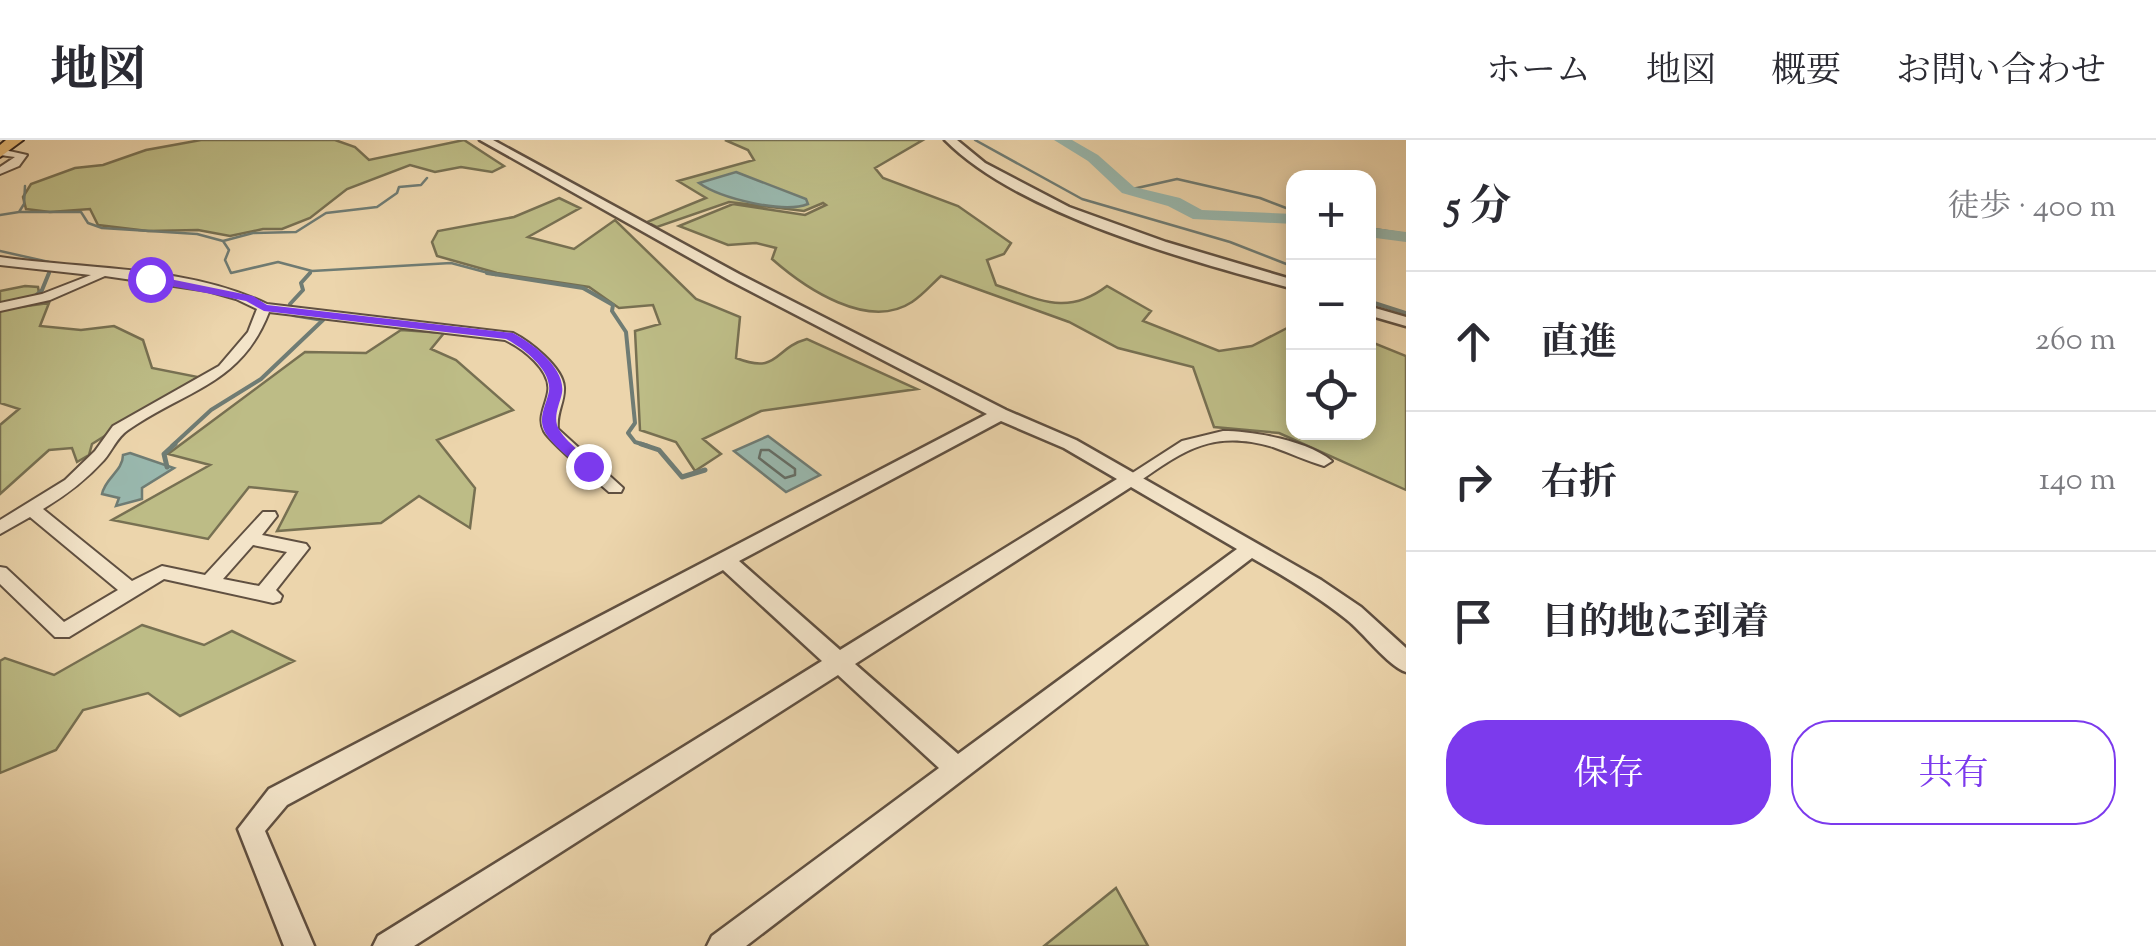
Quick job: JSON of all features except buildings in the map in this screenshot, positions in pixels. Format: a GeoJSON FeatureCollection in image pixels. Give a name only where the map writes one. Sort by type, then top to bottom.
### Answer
{"type":"FeatureCollection","features":[{"type":"Feature","properties":{"kind":"highway"},"geometry":{"type":"LineString","coordinates":[[0,152],[16,140]]}},
{"type":"Feature","properties":{"kind":"street"},"geometry":{"type":"LineString","coordinates":[[485,140],[734,277],[1000,414],[1070,444],[1331,596],[1406,664]]}},
{"type":"Feature","properties":{"kind":"street"},"geometry":{"type":"LineString","coordinates":[[950,140],[977,161],[1070,212],[1286,282]]}},
{"type":"Feature","properties":{"kind":"street"},"geometry":{"type":"LineString","coordinates":[[0,152],[22,154],[19,160],[0,170]]}},
{"type":"Feature","properties":{"kind":"street"},"geometry":{"type":"LineString","coordinates":[[0,261],[208,289],[249,298],[264,308],[508,336],[524,344],[553,375],[557,387],[549,416],[551,430],[614,488]]}},
{"type":"Feature","properties":{"kind":"street"},"geometry":{"type":"LineString","coordinates":[[0,307],[46,296],[104,274]]}},
{"type":"Feature","properties":{"kind":"street"},"geometry":{"type":"LineString","coordinates":[[0,528],[72,484],[118,429],[224,369],[254,333],[264,308]]}},
{"type":"Feature","properties":{"kind":"street"},"geometry":{"type":"LineString","coordinates":[[1376,313],[1406,322]]}},
{"type":"Feature","properties":{"kind":"street"},"geometry":{"type":"LineString","coordinates":[[299,946],[251,829],[278,797],[1000,414]]}},
{"type":"Feature","properties":{"kind":"street"},"geometry":{"type":"LineString","coordinates":[[388,946],[1181,448],[1210,436],[1284,444],[1324,461]]}},
{"type":"Feature","properties":{"kind":"street"},"geometry":{"type":"LineString","coordinates":[[33,510],[131,590]]}},
{"type":"Feature","properties":{"kind":"street"},"geometry":{"type":"LineString","coordinates":[[209,582],[269,516]]}},
{"type":"Feature","properties":{"kind":"street"},"geometry":{"type":"LineString","coordinates":[[0,574],[62,632],[162,572],[268,595],[300,548],[248,538]]}},
{"type":"Feature","properties":{"kind":"street"},"geometry":{"type":"LineString","coordinates":[[722,946],[1251,548]]}},
{"type":"Feature","properties":{"kind":"street"},"geometry":{"type":"LineString","coordinates":[[726,560],[956,768]]}},
{"type":"Feature","properties":{"kind":"shaded area"},"geometry":{"type":"Polygon","coordinates":[[[201,140],[335,140],[355,147],[369,160],[464,140],[504,166],[492,172],[461,167],[435,172],[410,165],[347,189],[310,218],[282,229],[230,236],[198,230],[148,231],[98,225],[90,209],[26,209],[23,197],[31,184],[75,168],[103,165],[146,150],[201,140]]]}},
{"type":"Feature","properties":{"kind":"shaded area"},"geometry":{"type":"Polygon","coordinates":[[[725,140],[923,140],[875,168],[883,178],[958,206],[1011,243],[1004,254],[987,260],[996,285],[1039,300],[1065,303],[1078,301],[1107,286],[1151,311],[1143,321],[1219,351],[1252,346],[1286,329],[1286,436],[1214,427],[1193,367],[1118,348],[1069,322],[941,276],[916,299],[895,310],[857,309],[819,293],[786,270],[772,259],[776,248],[756,243],[728,245],[679,226],[733,204],[805,215],[826,205],[823,203],[804,211],[729,202],[657,227],[647,222],[706,198],[678,181],[754,160],[748,150],[725,140]]]}},
{"type":"Feature","properties":{"kind":"shaded area"},"geometry":{"type":"Polygon","coordinates":[[[559,198],[580,208],[528,237],[574,249],[615,220],[696,299],[740,317],[736,358],[769,362],[807,339],[917,389],[761,411],[703,439],[721,454],[695,471],[676,442],[640,430],[635,331],[660,324],[653,305],[619,308],[589,287],[497,273],[437,256],[432,242],[438,231],[514,217],[559,198]]]}},
{"type":"Feature","properties":{"kind":"shaded area"},"geometry":{"type":"Polygon","coordinates":[[[38,287],[39,293],[12,308],[49,303],[40,326],[81,330],[114,326],[143,340],[152,368],[198,377],[92,444],[89,455],[77,462],[72,448],[49,450],[0,494],[0,425],[19,409],[0,403],[0,291],[38,287]]]}},
{"type":"Feature","properties":{"kind":"shaded area"},"geometry":{"type":"Polygon","coordinates":[[[401,330],[444,333],[431,349],[456,360],[513,410],[437,440],[475,488],[470,528],[419,496],[381,523],[277,531],[297,492],[249,487],[208,539],[112,520],[210,465],[168,454],[305,352],[366,353],[401,330]]]}},
{"type":"Feature","properties":{"kind":"shaded area"},"geometry":{"type":"Polygon","coordinates":[[[1376,344],[1406,356],[1406,490],[1295,440],[1376,440],[1376,344]]]}},
{"type":"Feature","properties":{"kind":"shaded area"},"geometry":{"type":"Polygon","coordinates":[[[142,625],[204,645],[232,631],[294,661],[180,716],[148,693],[83,710],[56,750],[0,773],[0,661],[5,658],[54,675],[142,625]]]}},
{"type":"Feature","properties":{"kind":"shaded area"},"geometry":{"type":"Polygon","coordinates":[[[1116,888],[1148,946],[1044,946],[1116,888]]]}},
{"type":"Feature","properties":{"kind":"water"},"geometry":{"type":"Polygon","coordinates":[[[736,172],[806,199],[808,204],[783,207],[752,203],[699,183],[736,172]]]}},
{"type":"Feature","properties":{"kind":"water"},"geometry":{"type":"Polygon","coordinates":[[[768,436],[820,475],[786,492],[734,451],[768,436]]]}},
{"type":"Feature","properties":{"kind":"water"},"geometry":{"type":"Polygon","coordinates":[[[130,453],[174,468],[142,488],[142,499],[116,506],[119,498],[102,494],[123,455],[130,453]]]}},
{"type":"Feature","properties":{"kind":"waterway"},"geometry":{"type":"LineString","coordinates":[[975,140],[1082,199],[1230,242],[1286,264]]}},
{"type":"Feature","properties":{"kind":"waterway"},"geometry":{"type":"LineString","coordinates":[[1061,140],[1093,158],[1128,190],[1174,202],[1199,215],[1286,219]]}},
{"type":"Feature","properties":{"kind":"waterway"},"geometry":{"type":"LineString","coordinates":[[223,241],[253,233],[296,232],[326,213],[377,207],[397,193],[399,187],[421,185],[427,178]]}},
{"type":"Feature","properties":{"kind":"waterway"},"geometry":{"type":"LineString","coordinates":[[1128,190],[1177,179],[1286,208]]}},
{"type":"Feature","properties":{"kind":"waterway"},"geometry":{"type":"LineString","coordinates":[[19,212],[24,204],[25,186]]}},
{"type":"Feature","properties":{"kind":"waterway"},"geometry":{"type":"LineString","coordinates":[[0,215],[19,212]]}},
{"type":"Feature","properties":{"kind":"waterway"},"geometry":{"type":"LineString","coordinates":[[19,212],[81,212],[88,223],[102,228],[197,234],[223,241]]}},
{"type":"Feature","properties":{"kind":"waterway"},"geometry":{"type":"LineString","coordinates":[[1376,229],[1406,234]]}},
{"type":"Feature","properties":{"kind":"waterway"},"geometry":{"type":"LineString","coordinates":[[1376,233],[1406,237]]}},
{"type":"Feature","properties":{"kind":"waterway"},"geometry":{"type":"LineString","coordinates":[[223,241],[229,250],[225,260],[231,273],[278,262],[312,271],[451,263],[491,274]]}},
{"type":"Feature","properties":{"kind":"waterway"},"geometry":{"type":"LineString","coordinates":[[0,251],[49,262],[52,266],[48,275]]}},
{"type":"Feature","properties":{"kind":"waterway"},"geometry":{"type":"LineString","coordinates":[[308,275],[311,271]]}},
{"type":"Feature","properties":{"kind":"waterway"},"geometry":{"type":"LineString","coordinates":[[32,299],[42,290],[49,273]]}},
{"type":"Feature","properties":{"kind":"waterway"},"geometry":{"type":"LineString","coordinates":[[172,446],[211,410],[261,379],[323,320],[293,315],[290,304],[303,290],[301,283],[310,273]]}},
{"type":"Feature","properties":{"kind":"waterway"},"geometry":{"type":"LineString","coordinates":[[491,274],[583,288],[613,305],[612,311],[626,332],[635,423],[628,433],[635,442],[648,446]]}},
{"type":"Feature","properties":{"kind":"waterway"},"geometry":{"type":"LineString","coordinates":[[491,274],[496,275]]}},
{"type":"Feature","properties":{"kind":"waterway"},"geometry":{"type":"LineString","coordinates":[[1376,304],[1406,313]]}},
{"type":"Feature","properties":{"kind":"waterway"},"geometry":{"type":"LineString","coordinates":[[167,467],[164,454],[175,444]]}},
{"type":"Feature","properties":{"kind":"waterway"},"geometry":{"type":"LineString","coordinates":[[641,444],[659,450],[682,477],[705,470]]}},
{"type":"Feature","properties":{"kind":"route"},"geometry":{"type":"LineString","coordinates":[[150,279],[249,298],[264,308],[508,336],[524,344],[553,375],[557,387],[549,416],[551,430],[588,466]]}}]}
